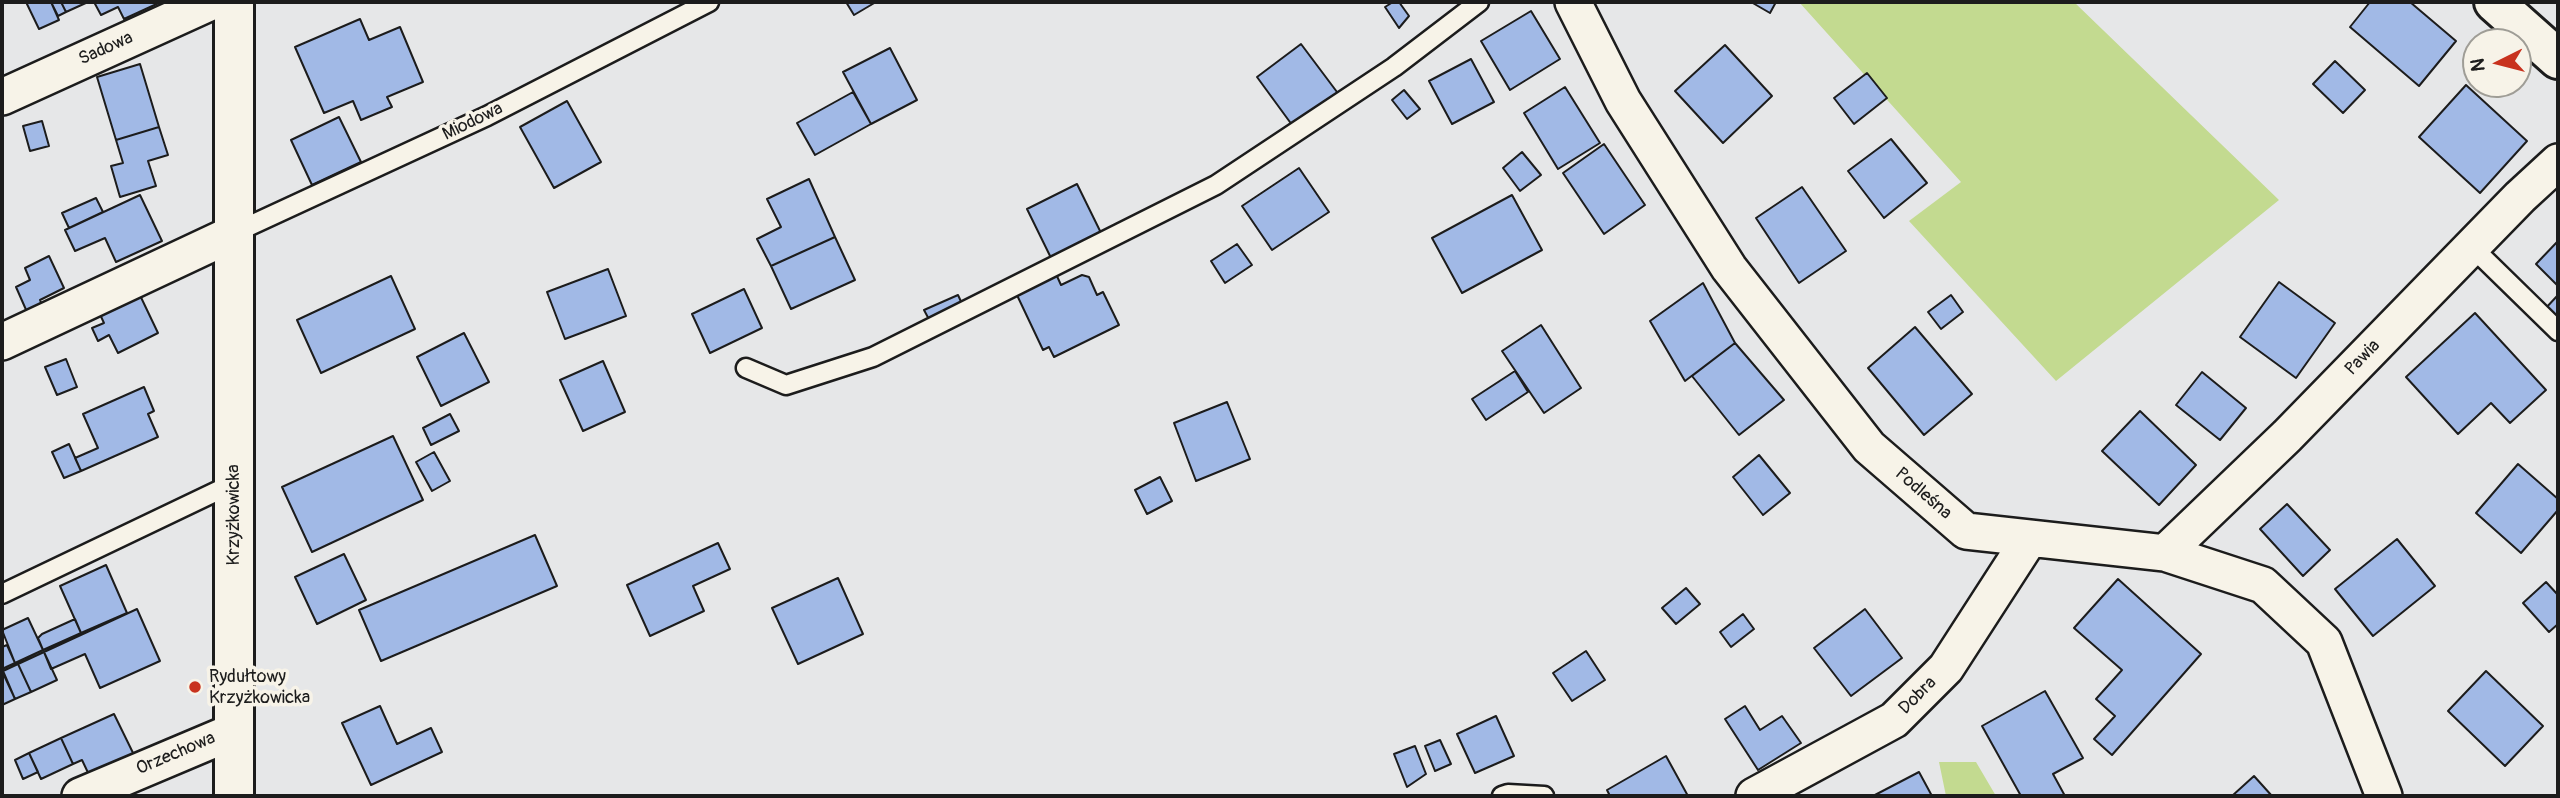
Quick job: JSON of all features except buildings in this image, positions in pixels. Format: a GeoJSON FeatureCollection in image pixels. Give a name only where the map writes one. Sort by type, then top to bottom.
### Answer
{"type":"FeatureCollection","features":[{"type":"Feature","properties":{"kind":"street","name":"Sadowa"},"geometry":{"type":"LineString","coordinates":[[2,97],[211,2]]}},
{"type":"Feature","properties":{"kind":"street","name":"Krzyżkowicka"},"geometry":{"type":"LineString","coordinates":[[234,2],[234,796]]}},
{"type":"Feature","properties":{"kind":"street","name":"Podleśna"},"geometry":{"type":"LineString","coordinates":[[1573,2],[1623,101],[1729,268],[1869,447],[1966,531],[2165,553],[2263,585],[2324,642],[2384,796]]}},
{"type":"Feature","properties":{"kind":"street"},"geometry":{"type":"LineString","coordinates":[[2494,2],[2558,59]]}},
{"type":"Feature","properties":{"kind":"street","name":"Pawia"},"geometry":{"type":"LineString","coordinates":[[2165,553],[2287,436],[2471,246],[2558,162]]}},
{"type":"Feature","properties":{"kind":"street"},"geometry":{"type":"LineString","coordinates":[[2,342],[234,233]]}},
{"type":"Feature","properties":{"kind":"street","name":"Dobra"},"geometry":{"type":"LineString","coordinates":[[1754,796],[1894,720],[1946,668],[2030,538]]}},
{"type":"Feature","properties":{"kind":"street","name":"Orzechowa"},"geometry":{"type":"LineString","coordinates":[[80,796],[234,731]]}},
{"type":"Feature","properties":{"kind":"lane","name":"Miodowa"},"geometry":{"type":"LineString","coordinates":[[234,233],[487,116],[709,2]]}},
{"type":"Feature","properties":{"kind":"lane"},"geometry":{"type":"LineString","coordinates":[[746,368],[786,385],[873,357],[934,327],[1216,185],[1394,67],[1479,2]]}},
{"type":"Feature","properties":{"kind":"lane"},"geometry":{"type":"LineString","coordinates":[[2471,246],[2558,331]]}},
{"type":"Feature","properties":{"kind":"lane"},"geometry":{"type":"LineString","coordinates":[[2,594],[234,483]]}},
{"type":"Feature","properties":{"kind":"lane"},"geometry":{"type":"LineString","coordinates":[[1502,796],[1544,796]]}},
{"type":"Feature","properties":{"kind":"green space"},"geometry":{"type":"Polygon","coordinates":[[[1799,2],[2074,2],[2279,200],[2056,381],[1909,221],[1961,182],[1799,2]]]}},
{"type":"Feature","properties":{"kind":"green space"},"geometry":{"type":"Polygon","coordinates":[[[1939,762],[1976,762],[1996,796],[1946,796],[1939,762]]]}},
{"type":"Feature","properties":{"kind":"place","name":"Rydułtowy Krzyżkowicka"},"geometry":{"type":"Point","coordinates":[195,687]}}]}
